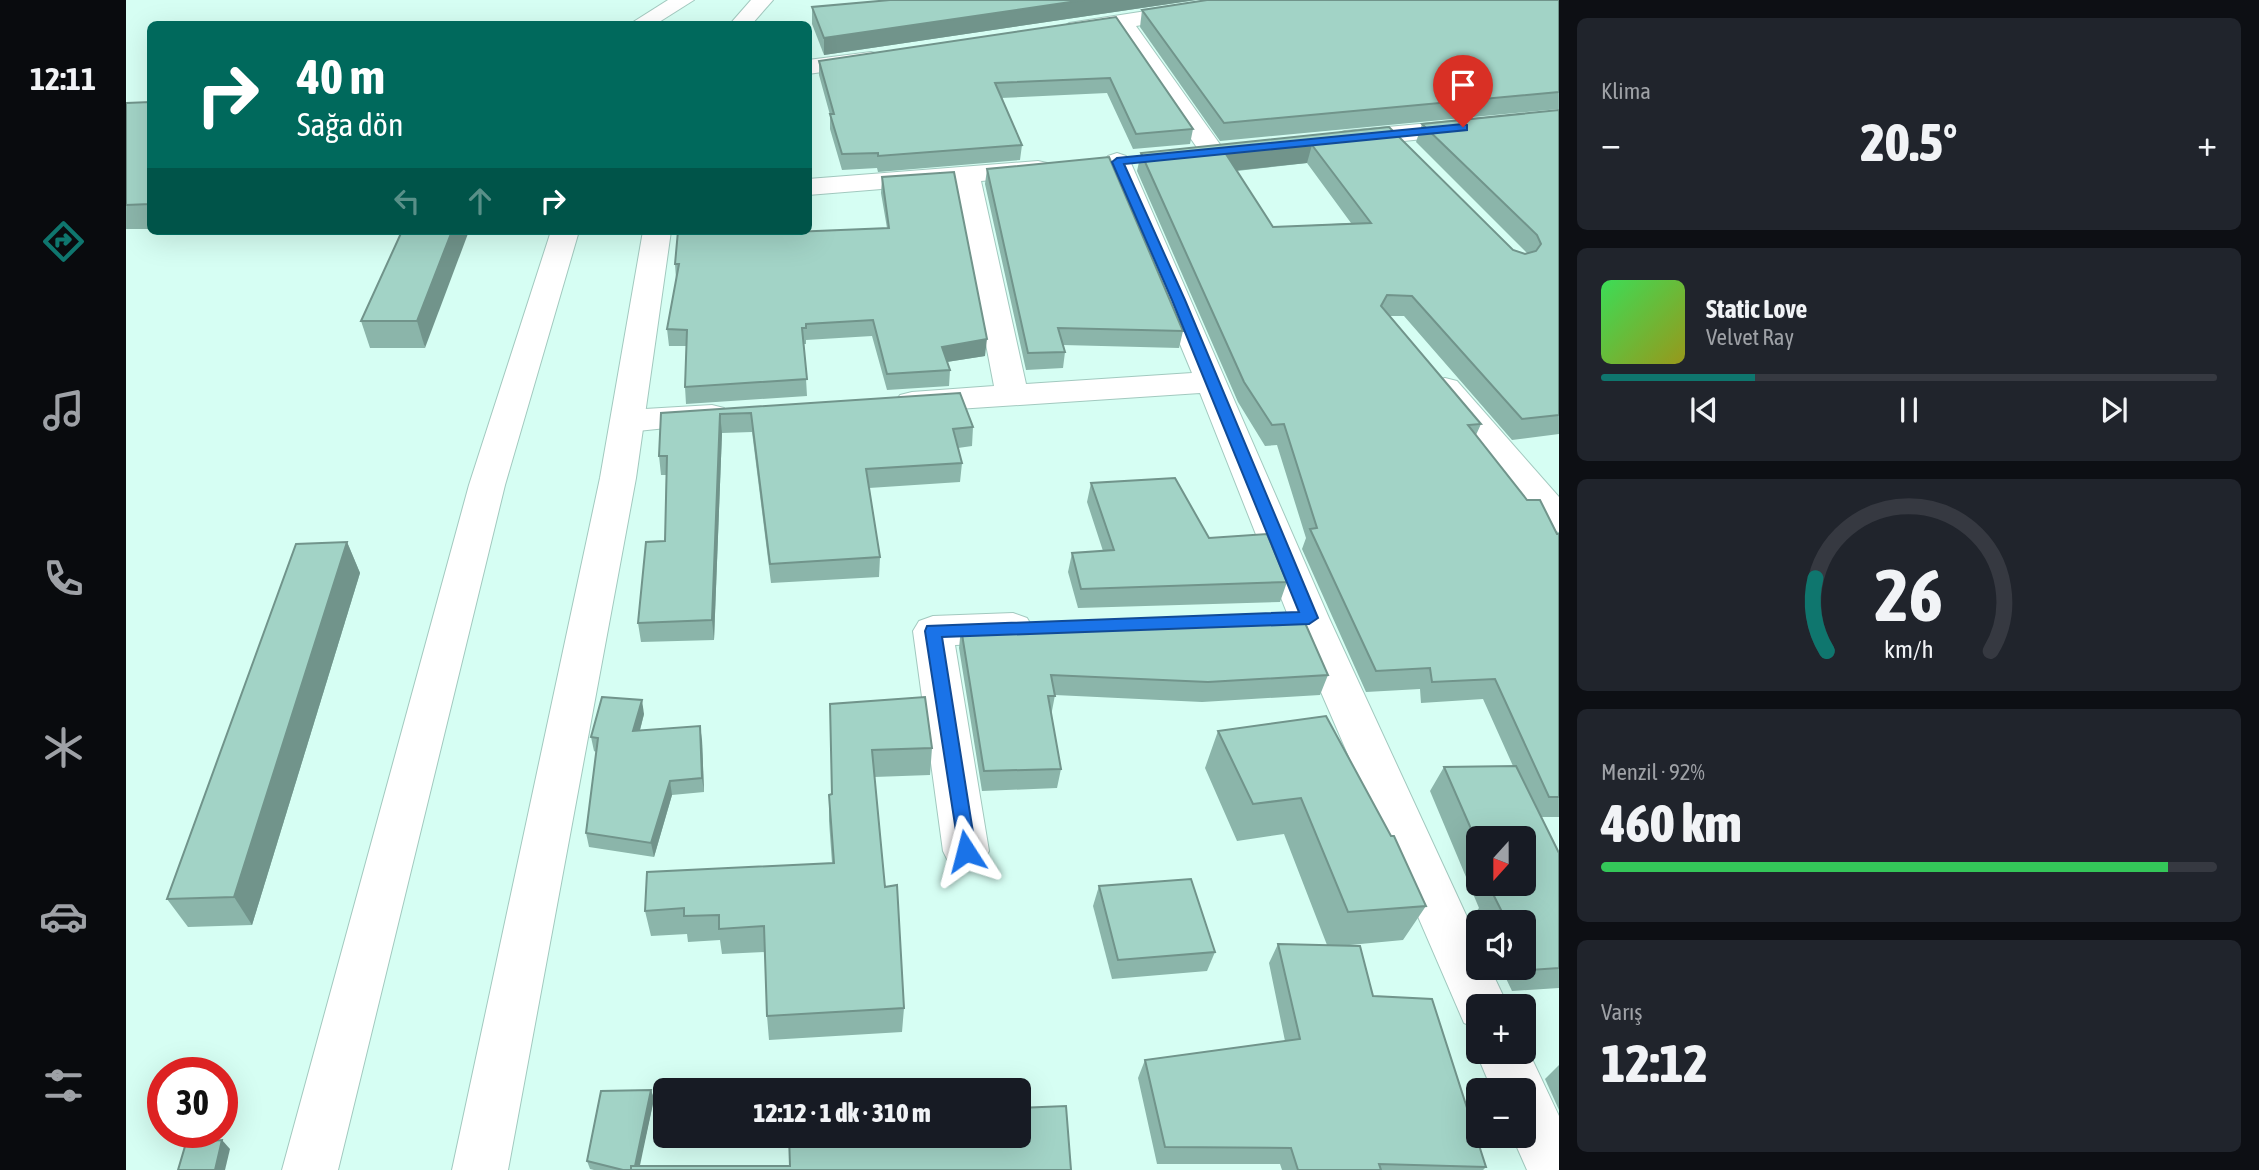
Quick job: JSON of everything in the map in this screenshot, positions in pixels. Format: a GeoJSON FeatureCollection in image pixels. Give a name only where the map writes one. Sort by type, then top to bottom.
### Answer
{"type":"FeatureCollection","features":[{"type":"Feature","properties":{"kind":"street"},"geometry":{"type":"LineString","coordinates":[[647,21],[683,0]]}},
{"type":"Feature","properties":{"kind":"street"},"geometry":{"type":"LineString","coordinates":[[744,21],[762,0]]}},
{"type":"Feature","properties":{"kind":"street"},"geometry":{"type":"LineString","coordinates":[[1054,32],[1249,1]]}},
{"type":"Feature","properties":{"kind":"street"},"geometry":{"type":"LineString","coordinates":[[1122,22],[1211,150]]}},
{"type":"Feature","properties":{"kind":"street"},"geometry":{"type":"LineString","coordinates":[[812,67],[890,56]]}},
{"type":"Feature","properties":{"kind":"street"},"geometry":{"type":"LineString","coordinates":[[1322,141],[1559,118]]}},
{"type":"Feature","properties":{"kind":"street"},"geometry":{"type":"LineString","coordinates":[[1391,135],[1410,154]]}},
{"type":"Feature","properties":{"kind":"street"},"geometry":{"type":"LineString","coordinates":[[1184,153],[1239,148]]}},
{"type":"Feature","properties":{"kind":"street"},"geometry":{"type":"LineString","coordinates":[[1117,161],[1178,300],[1309,618],[1477,994]]}},
{"type":"Feature","properties":{"kind":"street"},"geometry":{"type":"LineString","coordinates":[[812,187],[1063,167]]}},
{"type":"Feature","properties":{"kind":"street"},"geometry":{"type":"LineString","coordinates":[[967,176],[1012,396]]}},
{"type":"Feature","properties":{"kind":"street"},"geometry":{"type":"LineString","coordinates":[[310,1170],[487,485],[564,235]]}},
{"type":"Feature","properties":{"kind":"street"},"geometry":{"type":"LineString","coordinates":[[480,1170],[628,421],[655,235]]}},
{"type":"Feature","properties":{"kind":"street"},"geometry":{"type":"LineString","coordinates":[[1426,366],[1556,513]]}},
{"type":"Feature","properties":{"kind":"street"},"geometry":{"type":"LineString","coordinates":[[875,405],[1210,382]]}},
{"type":"Feature","properties":{"kind":"street"},"geometry":{"type":"LineString","coordinates":[[628,421],[738,414]]}},
{"type":"Feature","properties":{"kind":"street"},"geometry":{"type":"LineString","coordinates":[[1268,619],[1309,618]]}},
{"type":"Feature","properties":{"kind":"street"},"geometry":{"type":"LineString","coordinates":[[966,851],[933,631],[1044,627]]}},
{"type":"Feature","properties":{"kind":"street"},"geometry":{"type":"LineString","coordinates":[[1536,1128],[1555,1170]]}},
{"type":"Feature","properties":{"kind":"building"},"geometry":{"type":"Polygon","coordinates":[[[890,0],[1084,0],[824,38],[812,7],[890,0]]]}},
{"type":"Feature","properties":{"kind":"building"},"geometry":{"type":"Polygon","coordinates":[[[1207,0],[1559,0],[1559,92],[1224,123],[1142,10],[1207,0]]]}},
{"type":"Feature","properties":{"kind":"building"},"geometry":{"type":"Polygon","coordinates":[[[1116,17],[1193,129],[1136,134],[1110,78],[995,83],[1022,145],[878,156],[878,153],[842,154],[819,61],[1116,17]]]}},
{"type":"Feature","properties":{"kind":"building"},"geometry":{"type":"Polygon","coordinates":[[[147,102],[147,204],[126,205],[126,103],[147,102]]]}},
{"type":"Feature","properties":{"kind":"building"},"geometry":{"type":"Polygon","coordinates":[[[1559,110],[1559,415],[1522,419],[1412,296],[1387,295],[1381,306],[1481,424],[1468,425],[1527,500],[1540,500],[1559,534],[1559,797],[1549,797],[1495,679],[1432,682],[1430,668],[1376,671],[1310,529],[1317,528],[1284,424],[1272,425],[1244,382],[1141,153],[1389,127],[1513,250],[1525,254],[1536,251],[1541,244],[1537,235],[1422,124],[1559,110]],[[1312,145],[1226,154],[1273,227],[1371,223],[1312,145]]]}},
{"type":"Feature","properties":{"kind":"building"},"geometry":{"type":"Polygon","coordinates":[[[1109,157],[1183,331],[1058,328],[1065,352],[1028,353],[987,169],[1109,157]]]}},
{"type":"Feature","properties":{"kind":"building"},"geometry":{"type":"Polygon","coordinates":[[[954,172],[987,339],[942,347],[950,370],[887,374],[873,320],[806,324],[806,328],[802,328],[807,379],[685,387],[687,330],[667,329],[679,264],[675,264],[678,235],[812,235],[812,231],[889,228],[882,177],[954,172]]]}},
{"type":"Feature","properties":{"kind":"building"},"geometry":{"type":"Polygon","coordinates":[[[400,235],[450,235],[417,321],[361,321],[400,235]]]}},
{"type":"Feature","properties":{"kind":"building"},"geometry":{"type":"Polygon","coordinates":[[[960,393],[973,427],[953,429],[962,463],[866,469],[880,557],[770,564],[751,413],[720,414],[712,620],[638,623],[646,542],[665,541],[667,456],[659,456],[661,413],[960,393]]]}},
{"type":"Feature","properties":{"kind":"building"},"geometry":{"type":"Polygon","coordinates":[[[1175,478],[1209,538],[1267,534],[1287,582],[1081,589],[1072,553],[1114,550],[1091,483],[1175,478]]]}},
{"type":"Feature","properties":{"kind":"building"},"geometry":{"type":"Polygon","coordinates":[[[347,542],[234,897],[167,899],[296,544],[347,542]]]}},
{"type":"Feature","properties":{"kind":"building"},"geometry":{"type":"Polygon","coordinates":[[[1302,616],[1328,675],[1208,682],[1051,675],[1055,696],[1048,696],[1061,769],[984,771],[961,628],[1302,616]]]}},
{"type":"Feature","properties":{"kind":"building"},"geometry":{"type":"Polygon","coordinates":[[[602,697],[642,700],[633,731],[700,726],[702,778],[670,781],[651,843],[586,833],[598,738],[591,737],[602,697]]]}},
{"type":"Feature","properties":{"kind":"building"},"geometry":{"type":"Polygon","coordinates":[[[925,697],[932,748],[872,750],[885,887],[897,885],[904,1008],[767,1016],[764,926],[719,929],[719,915],[684,916],[684,908],[645,911],[647,872],[834,863],[829,795],[832,794],[830,704],[925,697]]]}},
{"type":"Feature","properties":{"kind":"building"},"geometry":{"type":"Polygon","coordinates":[[[1326,716],[1391,836],[1394,836],[1426,906],[1348,912],[1301,798],[1253,804],[1218,731],[1326,716]]]}},
{"type":"Feature","properties":{"kind":"building"},"geometry":{"type":"Polygon","coordinates":[[[1516,766],[1559,853],[1559,968],[1536,970],[1536,910],[1501,910],[1494,896],[1536,896],[1536,826],[1470,826],[1444,767],[1516,766]]]}},
{"type":"Feature","properties":{"kind":"building"},"geometry":{"type":"Polygon","coordinates":[[[1191,879],[1215,952],[1118,960],[1099,886],[1191,879]]]}},
{"type":"Feature","properties":{"kind":"building"},"geometry":{"type":"Polygon","coordinates":[[[1278,944],[1360,946],[1373,996],[1432,999],[1466,1105],[1466,1148],[1480,1148],[1486,1167],[1379,1164],[1381,1170],[1298,1170],[1291,1148],[1165,1147],[1145,1060],[1300,1039],[1278,944]]]}},
{"type":"Feature","properties":{"kind":"building"},"geometry":{"type":"Polygon","coordinates":[[[651,1090],[635,1166],[631,1166],[631,1170],[623,1170],[587,1161],[601,1091],[651,1090]]]}},
{"type":"Feature","properties":{"kind":"building"},"geometry":{"type":"Polygon","coordinates":[[[1066,1106],[1071,1170],[631,1170],[631,1166],[790,1166],[789,1148],[1031,1148],[1031,1107],[1066,1106]]]}},
{"type":"Feature","properties":{"kind":"building"},"geometry":{"type":"Polygon","coordinates":[[[185,1148],[220,1148],[215,1170],[178,1170],[185,1148]]]}},
{"type":"Feature","properties":{"kind":"route"},"geometry":{"type":"LineString","coordinates":[[966,851],[933,631],[1309,618],[1178,300],[1117,162],[1211,150],[1463,127]]}}]}
